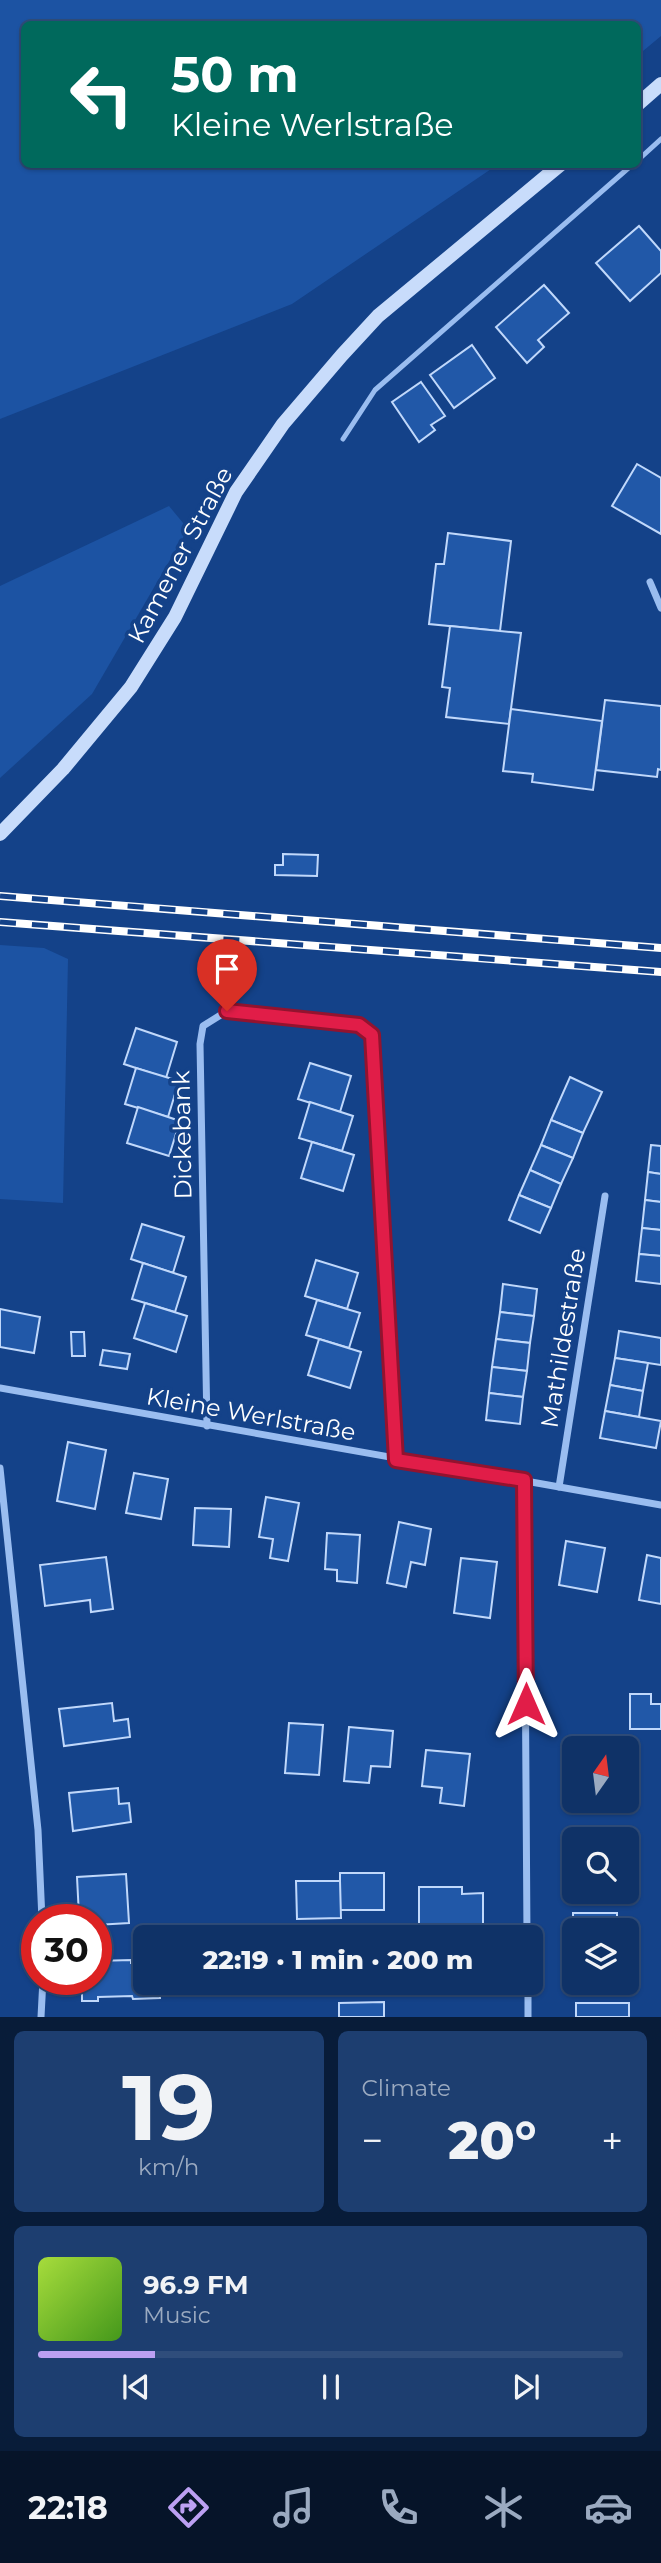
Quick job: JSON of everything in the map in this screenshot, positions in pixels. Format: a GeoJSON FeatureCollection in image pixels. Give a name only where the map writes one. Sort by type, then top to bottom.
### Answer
{"type":"FeatureCollection","features":[{"type":"Feature","properties":{"kind":"main road"},"geometry":{"type":"LineString","coordinates":[[641,102],[661,84]]}},
{"type":"Feature","properties":{"kind":"main road","name":"Kamener Straße"},"geometry":{"type":"LineString","coordinates":[[0,834],[63,769],[131,687],[175,617],[236,492],[283,424],[378,316],[556,168]]}},
{"type":"Feature","properties":{"kind":"street"},"geometry":{"type":"LineString","coordinates":[[650,582],[661,608]]}},
{"type":"Feature","properties":{"kind":"street","name":"Dickebank"},"geometry":{"type":"LineString","coordinates":[[207,1426],[200,1044],[202,1026],[227,1011],[359,1025],[372,1035],[374,1044],[396,1460]]}},
{"type":"Feature","properties":{"kind":"street","name":"Mathildestraße"},"geometry":{"type":"LineString","coordinates":[[559,1487],[605,1196]]}},
{"type":"Feature","properties":{"kind":"street","name":"Kleine Werlstraße"},"geometry":{"type":"LineString","coordinates":[[0,1388],[661,1505]]}},
{"type":"Feature","properties":{"kind":"street"},"geometry":{"type":"LineString","coordinates":[[0,1468],[37,1817],[41,1904]]}},
{"type":"Feature","properties":{"kind":"street"},"geometry":{"type":"LineString","coordinates":[[524,1480],[527,1925]]}},
{"type":"Feature","properties":{"kind":"street"},"geometry":{"type":"LineString","coordinates":[[41,2017],[42,1995]]}},
{"type":"Feature","properties":{"kind":"street"},"geometry":{"type":"LineString","coordinates":[[528,1995],[528,2017]]}},
{"type":"Feature","properties":{"kind":"lane"},"geometry":{"type":"LineString","coordinates":[[641,157],[661,139]]}},
{"type":"Feature","properties":{"kind":"lane"},"geometry":{"type":"LineString","coordinates":[[343,439],[375,390],[628,168]]}},
{"type":"Feature","properties":{"kind":"shaded area"},"geometry":{"type":"Polygon","coordinates":[[[0,0],[661,0],[661,36],[641,53],[641,21],[21,21],[21,168],[493,168],[292,304],[0,419],[0,0]]]}},
{"type":"Feature","properties":{"kind":"shaded area"},"geometry":{"type":"Polygon","coordinates":[[[169,506],[188,529],[92,694],[0,778],[0,586],[169,506]]]}},
{"type":"Feature","properties":{"kind":"shaded area"},"geometry":{"type":"Polygon","coordinates":[[[0,945],[44,948],[68,959],[63,1203],[0,1199],[0,945]]]}},
{"type":"Feature","properties":{"kind":"building"},"geometry":{"type":"Polygon","coordinates":[[[639,226],[661,251],[661,273],[630,301],[596,263],[639,226]]]}},
{"type":"Feature","properties":{"kind":"building"},"geometry":{"type":"Polygon","coordinates":[[[544,285],[569,313],[538,340],[544,347],[527,363],[496,327],[544,285]]]}},
{"type":"Feature","properties":{"kind":"building"},"geometry":{"type":"Polygon","coordinates":[[[472,345],[495,378],[454,408],[430,375],[472,345]]]}},
{"type":"Feature","properties":{"kind":"building"},"geometry":{"type":"Polygon","coordinates":[[[421,382],[445,416],[431,425],[435,430],[419,442],[392,402],[421,382]]]}},
{"type":"Feature","properties":{"kind":"building"},"geometry":{"type":"Polygon","coordinates":[[[637,464],[661,478],[661,534],[612,506],[637,464]]]}},
{"type":"Feature","properties":{"kind":"building"},"geometry":{"type":"Polygon","coordinates":[[[448,533],[511,541],[500,631],[429,624],[436,564],[444,564],[448,533]]]}},
{"type":"Feature","properties":{"kind":"building"},"geometry":{"type":"Polygon","coordinates":[[[450,626],[521,633],[509,724],[446,717],[450,688],[442,687],[450,626]]]}},
{"type":"Feature","properties":{"kind":"building"},"geometry":{"type":"Polygon","coordinates":[[[605,700],[661,706],[661,770],[658,769],[657,777],[596,770],[605,700]]]}},
{"type":"Feature","properties":{"kind":"building"},"geometry":{"type":"Polygon","coordinates":[[[511,709],[602,721],[593,790],[532,782],[533,774],[503,771],[511,709]]]}},
{"type":"Feature","properties":{"kind":"building"},"geometry":{"type":"Polygon","coordinates":[[[283,854],[318,855],[317,876],[275,875],[275,865],[283,865],[283,854]]]}},
{"type":"Feature","properties":{"kind":"building"},"geometry":{"type":"Polygon","coordinates":[[[136,1028],[177,1042],[166,1078],[124,1064],[136,1028]]]}},
{"type":"Feature","properties":{"kind":"building"},"geometry":{"type":"Polygon","coordinates":[[[310,1063],[351,1076],[340,1112],[298,1099],[310,1063]]]}},
{"type":"Feature","properties":{"kind":"building"},"geometry":{"type":"Polygon","coordinates":[[[136,1068],[179,1081],[168,1117],[125,1104],[136,1068]]]}},
{"type":"Feature","properties":{"kind":"building"},"geometry":{"type":"Polygon","coordinates":[[[570,1077],[602,1092],[583,1133],[551,1120],[570,1077]]]}},
{"type":"Feature","properties":{"kind":"building"},"geometry":{"type":"Polygon","coordinates":[[[310,1102],[353,1116],[342,1151],[299,1138],[310,1102]]]}},
{"type":"Feature","properties":{"kind":"building"},"geometry":{"type":"Polygon","coordinates":[[[138,1107],[180,1121],[169,1156],[127,1143],[138,1107]]]}},
{"type":"Feature","properties":{"kind":"building"},"geometry":{"type":"Polygon","coordinates":[[[551,1120],[583,1133],[573,1158],[541,1145],[551,1120]]]}},
{"type":"Feature","properties":{"kind":"building"},"geometry":{"type":"Polygon","coordinates":[[[312,1142],[354,1155],[343,1191],[301,1178],[312,1142]]]}},
{"type":"Feature","properties":{"kind":"building"},"geometry":{"type":"Polygon","coordinates":[[[541,1145],[573,1158],[561,1184],[530,1170],[541,1145]]]}},
{"type":"Feature","properties":{"kind":"building"},"geometry":{"type":"Polygon","coordinates":[[[651,1145],[661,1146],[661,1174],[648,1172],[651,1145]]]}},
{"type":"Feature","properties":{"kind":"building"},"geometry":{"type":"Polygon","coordinates":[[[530,1170],[561,1184],[551,1208],[519,1195],[530,1170]]]}},
{"type":"Feature","properties":{"kind":"building"},"geometry":{"type":"Polygon","coordinates":[[[648,1172],[661,1174],[661,1202],[645,1200],[648,1172]]]}},
{"type":"Feature","properties":{"kind":"building"},"geometry":{"type":"Polygon","coordinates":[[[519,1195],[551,1208],[540,1233],[509,1220],[519,1195]]]}},
{"type":"Feature","properties":{"kind":"building"},"geometry":{"type":"Polygon","coordinates":[[[645,1200],[661,1202],[661,1230],[642,1228],[645,1200]]]}},
{"type":"Feature","properties":{"kind":"building"},"geometry":{"type":"Polygon","coordinates":[[[142,1224],[184,1237],[173,1273],[131,1259],[142,1224]]]}},
{"type":"Feature","properties":{"kind":"building"},"geometry":{"type":"Polygon","coordinates":[[[642,1228],[661,1230],[661,1256],[639,1254],[642,1228]]]}},
{"type":"Feature","properties":{"kind":"building"},"geometry":{"type":"Polygon","coordinates":[[[639,1254],[661,1256],[661,1284],[636,1281],[639,1254]]]}},
{"type":"Feature","properties":{"kind":"building"},"geometry":{"type":"Polygon","coordinates":[[[316,1260],[358,1273],[347,1309],[305,1296],[316,1260]]]}},
{"type":"Feature","properties":{"kind":"building"},"geometry":{"type":"Polygon","coordinates":[[[143,1263],[186,1277],[175,1312],[132,1299],[143,1263]]]}},
{"type":"Feature","properties":{"kind":"building"},"geometry":{"type":"Polygon","coordinates":[[[503,1284],[537,1289],[534,1316],[500,1312],[503,1284]]]}},
{"type":"Feature","properties":{"kind":"building"},"geometry":{"type":"Polygon","coordinates":[[[317,1300],[360,1313],[349,1348],[306,1335],[317,1300]]]}},
{"type":"Feature","properties":{"kind":"building"},"geometry":{"type":"Polygon","coordinates":[[[145,1303],[187,1316],[176,1352],[134,1338],[145,1303]]]}},
{"type":"Feature","properties":{"kind":"building"},"geometry":{"type":"Polygon","coordinates":[[[0,1309],[40,1317],[34,1353],[0,1347],[0,1309]]]}},
{"type":"Feature","properties":{"kind":"building"},"geometry":{"type":"Polygon","coordinates":[[[500,1312],[534,1316],[530,1343],[496,1339],[500,1312]]]}},
{"type":"Feature","properties":{"kind":"building"},"geometry":{"type":"Polygon","coordinates":[[[619,1331],[661,1338],[661,1365],[615,1358],[619,1331]]]}},
{"type":"Feature","properties":{"kind":"building"},"geometry":{"type":"Polygon","coordinates":[[[71,1332],[84,1332],[85,1356],[72,1356],[71,1332]]]}},
{"type":"Feature","properties":{"kind":"building"},"geometry":{"type":"Polygon","coordinates":[[[319,1339],[361,1352],[350,1388],[308,1375],[319,1339]]]}},
{"type":"Feature","properties":{"kind":"building"},"geometry":{"type":"Polygon","coordinates":[[[496,1339],[530,1343],[527,1371],[492,1367],[496,1339]]]}},
{"type":"Feature","properties":{"kind":"building"},"geometry":{"type":"Polygon","coordinates":[[[103,1350],[130,1354],[127,1369],[100,1365],[103,1350]]]}},
{"type":"Feature","properties":{"kind":"building"},"geometry":{"type":"Polygon","coordinates":[[[615,1358],[648,1363],[643,1391],[610,1385],[615,1358]]]}},
{"type":"Feature","properties":{"kind":"building"},"geometry":{"type":"Polygon","coordinates":[[[492,1367],[527,1371],[523,1397],[489,1393],[492,1367]]]}},
{"type":"Feature","properties":{"kind":"building"},"geometry":{"type":"Polygon","coordinates":[[[610,1385],[643,1391],[639,1417],[605,1411],[610,1385]]]}},
{"type":"Feature","properties":{"kind":"building"},"geometry":{"type":"Polygon","coordinates":[[[489,1393],[523,1397],[520,1424],[486,1420],[489,1393]]]}},
{"type":"Feature","properties":{"kind":"building"},"geometry":{"type":"Polygon","coordinates":[[[605,1411],[661,1421],[656,1448],[600,1438],[605,1411]]]}},
{"type":"Feature","properties":{"kind":"building"},"geometry":{"type":"Polygon","coordinates":[[[68,1442],[106,1450],[95,1509],[57,1501],[68,1442]]]}},
{"type":"Feature","properties":{"kind":"building"},"geometry":{"type":"Polygon","coordinates":[[[134,1473],[168,1479],[161,1519],[126,1513],[134,1473]]]}},
{"type":"Feature","properties":{"kind":"building"},"geometry":{"type":"Polygon","coordinates":[[[266,1497],[299,1503],[288,1561],[270,1558],[273,1539],[259,1537],[266,1497]]]}},
{"type":"Feature","properties":{"kind":"building"},"geometry":{"type":"Polygon","coordinates":[[[195,1508],[231,1509],[229,1547],[193,1545],[195,1508]]]}},
{"type":"Feature","properties":{"kind":"building"},"geometry":{"type":"Polygon","coordinates":[[[399,1522],[431,1529],[425,1565],[411,1562],[406,1587],[387,1583],[399,1522]]]}},
{"type":"Feature","properties":{"kind":"building"},"geometry":{"type":"Polygon","coordinates":[[[327,1533],[360,1535],[357,1583],[337,1581],[337,1570],[325,1569],[327,1533]]]}},
{"type":"Feature","properties":{"kind":"building"},"geometry":{"type":"Polygon","coordinates":[[[566,1541],[605,1548],[597,1592],[559,1585],[566,1541]]]}},
{"type":"Feature","properties":{"kind":"building"},"geometry":{"type":"Polygon","coordinates":[[[647,1555],[661,1558],[661,1604],[639,1600],[647,1555]]]}},
{"type":"Feature","properties":{"kind":"building"},"geometry":{"type":"Polygon","coordinates":[[[106,1557],[113,1609],[91,1612],[90,1600],[45,1606],[40,1565],[106,1557]]]}},
{"type":"Feature","properties":{"kind":"building"},"geometry":{"type":"Polygon","coordinates":[[[461,1558],[497,1562],[490,1618],[454,1613],[461,1558]]]}},
{"type":"Feature","properties":{"kind":"building"},"geometry":{"type":"Polygon","coordinates":[[[630,1694],[651,1694],[651,1704],[661,1704],[661,1729],[630,1729],[630,1694]]]}},
{"type":"Feature","properties":{"kind":"building"},"geometry":{"type":"Polygon","coordinates":[[[112,1703],[114,1721],[128,1719],[130,1737],[64,1746],[59,1709],[112,1703]]]}},
{"type":"Feature","properties":{"kind":"building"},"geometry":{"type":"Polygon","coordinates":[[[289,1723],[323,1725],[319,1775],[285,1773],[289,1723]]]}},
{"type":"Feature","properties":{"kind":"building"},"geometry":{"type":"Polygon","coordinates":[[[349,1727],[393,1731],[390,1767],[371,1766],[369,1783],[344,1781],[349,1727]]]}},
{"type":"Feature","properties":{"kind":"building"},"geometry":{"type":"Polygon","coordinates":[[[426,1750],[470,1754],[464,1806],[440,1803],[442,1788],[422,1786],[426,1750]]]}},
{"type":"Feature","properties":{"kind":"building"},"geometry":{"type":"Polygon","coordinates":[[[118,1788],[119,1804],[129,1803],[131,1822],[73,1831],[69,1793],[118,1788]]]}},
{"type":"Feature","properties":{"kind":"building"},"geometry":{"type":"Polygon","coordinates":[[[340,1873],[384,1873],[384,1910],[340,1910],[340,1873]]]}},
{"type":"Feature","properties":{"kind":"building"},"geometry":{"type":"Polygon","coordinates":[[[126,1874],[129,1923],[112,1924],[112,1904],[78,1904],[77,1877],[126,1874]]]}},
{"type":"Feature","properties":{"kind":"building"},"geometry":{"type":"Polygon","coordinates":[[[296,1881],[340,1881],[341,1918],[297,1919],[296,1881]]]}},
{"type":"Feature","properties":{"kind":"building"},"geometry":{"type":"Polygon","coordinates":[[[419,1887],[462,1887],[462,1894],[483,1893],[483,1925],[419,1925],[419,1887]]]}},
{"type":"Feature","properties":{"kind":"building"},"geometry":{"type":"Polygon","coordinates":[[[573,1913],[617,1913],[617,1918],[573,1918],[573,1913]]]}},
{"type":"Feature","properties":{"kind":"building"},"geometry":{"type":"Polygon","coordinates":[[[131,1960],[133,1963],[133,1995],[160,1995],[160,1998],[98,1997],[98,2001],[82,2001],[82,1995],[112,1995],[112,1961],[131,1960]]]}},
{"type":"Feature","properties":{"kind":"building"},"geometry":{"type":"Polygon","coordinates":[[[384,2002],[384,2017],[339,2017],[339,2003],[384,2002]]]}},
{"type":"Feature","properties":{"kind":"building"},"geometry":{"type":"Polygon","coordinates":[[[576,2003],[629,2003],[629,2017],[576,2017],[576,2003]]]}},
{"type":"Feature","properties":{"kind":"railway"},"geometry":{"type":"LineString","coordinates":[[0,896],[661,948]]}},
{"type":"Feature","properties":{"kind":"railway"},"geometry":{"type":"LineString","coordinates":[[0,922],[661,972]]}},
{"type":"Feature","properties":{"kind":"route"},"geometry":{"type":"LineString","coordinates":[[227,1011],[359,1025],[372,1035],[396,1460],[524,1480],[526,1704]]}}]}
